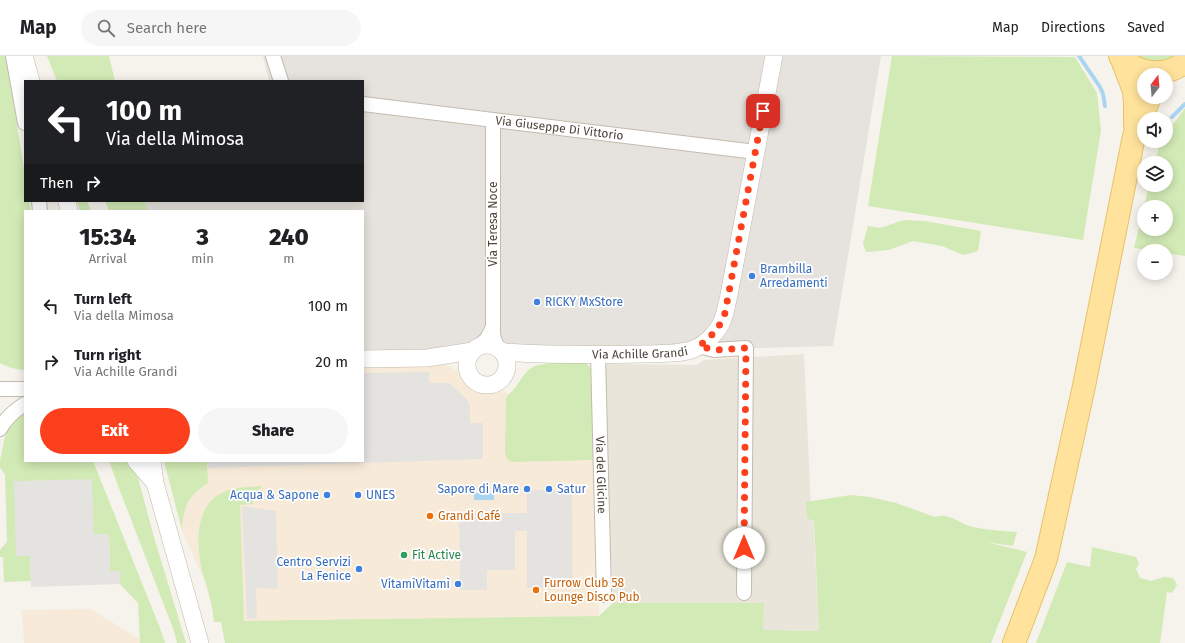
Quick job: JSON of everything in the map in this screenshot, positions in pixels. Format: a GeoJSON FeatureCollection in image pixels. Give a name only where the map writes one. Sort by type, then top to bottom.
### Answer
{"type":"FeatureCollection","features":[{"type":"Feature","properties":{"kind":"main road"},"geometry":{"type":"LineString","coordinates":[[1121,56],[1132,66],[1145,72],[1156,73],[1174,69]]}},
{"type":"Feature","properties":{"kind":"main road"},"geometry":{"type":"LineString","coordinates":[[1121,56],[1132,83],[1134,95],[1134,136]]}},
{"type":"Feature","properties":{"kind":"main road"},"geometry":{"type":"LineString","coordinates":[[1014,643],[1046,559],[1084,386],[1134,136],[1147,104]]}},
{"type":"Feature","properties":{"kind":"street"},"geometry":{"type":"LineString","coordinates":[[13,56],[24,117]]}},
{"type":"Feature","properties":{"kind":"street"},"geometry":{"type":"LineString","coordinates":[[24,56],[31,80]]}},
{"type":"Feature","properties":{"kind":"street"},"geometry":{"type":"LineString","coordinates":[[273,56],[281,80]]}},
{"type":"Feature","properties":{"kind":"street","name":"Via Achille Grandi"},"geometry":{"type":"LineString","coordinates":[[499,350],[539,355],[669,353],[686,351],[699,346],[717,330],[725,313],[774,56]]}},
{"type":"Feature","properties":{"kind":"street","name":"Via Giuseppe Di Vittorio"},"geometry":{"type":"LineString","coordinates":[[364,104],[756,152]]}},
{"type":"Feature","properties":{"kind":"street","name":"Via Teresa Noce"},"geometry":{"type":"LineString","coordinates":[[493,120],[493,334],[499,350]]}},
{"type":"Feature","properties":{"kind":"street"},"geometry":{"type":"LineString","coordinates":[[470,375],[467,363],[469,356],[488,339],[493,327]]}},
{"type":"Feature","properties":{"kind":"street"},"geometry":{"type":"LineString","coordinates":[[364,359],[427,358],[442,360],[470,375],[477,382],[489,385],[502,378],[505,373],[507,363],[505,357],[499,350],[488,345],[476,349],[427,358]]}},
{"type":"Feature","properties":{"kind":"street"},"geometry":{"type":"LineString","coordinates":[[699,346],[714,350],[746,348],[744,594]]}},
{"type":"Feature","properties":{"kind":"street"},"geometry":{"type":"LineString","coordinates":[[505,373],[523,361],[539,355]]}},
{"type":"Feature","properties":{"kind":"street","name":"Via del Glicine"},"geometry":{"type":"LineString","coordinates":[[598,355],[604,595]]}},
{"type":"Feature","properties":{"kind":"street"},"geometry":{"type":"LineString","coordinates":[[0,389],[24,389]]}},
{"type":"Feature","properties":{"kind":"street"},"geometry":{"type":"LineString","coordinates":[[0,429],[13,412],[24,405]]}},
{"type":"Feature","properties":{"kind":"street"},"geometry":{"type":"LineString","coordinates":[[137,462],[155,483]]}},
{"type":"Feature","properties":{"kind":"street"},"geometry":{"type":"LineString","coordinates":[[152,462],[155,483],[200,643]]}},
{"type":"Feature","properties":{"kind":"shaded area"},"geometry":{"type":"Polygon","coordinates":[[[263,56],[881,56],[833,346],[598,353],[497,345],[364,357],[364,210],[148,210],[145,202],[364,202],[364,80],[269,80],[263,56]]]}},
{"type":"Feature","properties":{"kind":"shaded area"},"geometry":{"type":"Polygon","coordinates":[[[804,354],[811,507],[813,512],[819,631],[763,630],[764,603],[613,603],[603,364],[697,365],[704,360],[804,354]]]}},
{"type":"Feature","properties":{"kind":"shaded area"},"geometry":{"type":"Polygon","coordinates":[[[364,362],[443,363],[482,387],[489,388],[497,385],[508,394],[506,399],[505,453],[507,459],[513,461],[594,460],[599,616],[214,622],[211,603],[205,582],[182,530],[164,462],[364,462],[364,362]]]}},
{"type":"Feature","properties":{"kind":"shaded area"},"geometry":{"type":"Polygon","coordinates":[[[429,372],[429,383],[449,383],[467,399],[470,406],[470,423],[483,423],[483,459],[208,468],[207,462],[364,462],[364,373],[429,372]]]}},
{"type":"Feature","properties":{"kind":"shaded area"},"geometry":{"type":"Polygon","coordinates":[[[92,479],[94,534],[109,534],[110,571],[120,571],[120,584],[31,587],[30,556],[16,556],[14,481],[92,479]]]}},
{"type":"Feature","properties":{"kind":"shaded area"},"geometry":{"type":"Polygon","coordinates":[[[527,490],[572,490],[573,587],[527,588],[527,531],[515,531],[515,570],[487,570],[487,590],[460,590],[459,513],[527,513],[527,490]]]}},
{"type":"Feature","properties":{"kind":"shaded area"},"geometry":{"type":"Polygon","coordinates":[[[242,506],[276,511],[278,589],[256,588],[257,618],[247,619],[242,506]]]}},
{"type":"Feature","properties":{"kind":"shaded area"},"geometry":{"type":"Polygon","coordinates":[[[91,609],[145,643],[24,643],[22,610],[91,609]]]}},
{"type":"Feature","properties":{"kind":"green space"},"geometry":{"type":"Polygon","coordinates":[[[0,56],[6,56],[24,169],[24,202],[29,202],[31,210],[24,210],[24,370],[12,368],[0,363],[0,56]]]}},
{"type":"Feature","properties":{"kind":"green space"},"geometry":{"type":"Polygon","coordinates":[[[47,56],[109,56],[115,80],[57,80],[47,56]]]}},
{"type":"Feature","properties":{"kind":"green space"},"geometry":{"type":"Polygon","coordinates":[[[892,56],[1075,57],[1097,93],[1101,130],[1083,240],[868,206],[892,56]]]}},
{"type":"Feature","properties":{"kind":"green space"},"geometry":{"type":"Polygon","coordinates":[[[1130,56],[1181,56],[1162,65],[1130,56]]]}},
{"type":"Feature","properties":{"kind":"green space"},"geometry":{"type":"Polygon","coordinates":[[[1185,108],[1185,256],[1173,254],[1173,244],[1137,244],[1137,248],[1134,248],[1137,236],[1173,236],[1173,200],[1146,200],[1147,192],[1173,192],[1173,156],[1157,156],[1159,148],[1173,148],[1173,124],[1185,108]]]}},
{"type":"Feature","properties":{"kind":"green space"},"geometry":{"type":"Polygon","coordinates":[[[77,202],[87,202],[91,210],[80,210],[77,202]]]}},
{"type":"Feature","properties":{"kind":"green space"},"geometry":{"type":"Polygon","coordinates":[[[105,202],[145,202],[148,210],[109,210],[105,202]]]}},
{"type":"Feature","properties":{"kind":"green space"},"geometry":{"type":"Polygon","coordinates":[[[904,220],[925,221],[981,231],[978,251],[963,255],[942,246],[913,241],[889,250],[866,252],[863,243],[868,226],[880,228],[904,220]]]}},
{"type":"Feature","properties":{"kind":"green space"},"geometry":{"type":"Polygon","coordinates":[[[586,363],[593,371],[594,460],[512,462],[507,459],[505,453],[506,399],[524,375],[531,368],[543,364],[586,363]]]}},
{"type":"Feature","properties":{"kind":"green space"},"geometry":{"type":"Polygon","coordinates":[[[24,414],[24,462],[93,462],[165,643],[140,643],[138,603],[120,584],[120,571],[110,571],[109,534],[30,556],[31,581],[4,582],[3,557],[0,557],[0,550],[7,542],[5,475],[0,467],[0,460],[5,437],[10,425],[24,414]]]}},
{"type":"Feature","properties":{"kind":"green space"},"geometry":{"type":"Polygon","coordinates":[[[109,462],[128,462],[138,478],[186,643],[177,643],[174,631],[109,462]]]}},
{"type":"Feature","properties":{"kind":"green space"},"geometry":{"type":"Polygon","coordinates":[[[164,462],[207,462],[208,483],[196,492],[188,502],[185,508],[182,530],[164,462]]]}},
{"type":"Feature","properties":{"kind":"green space"},"geometry":{"type":"Polygon","coordinates":[[[262,486],[256,494],[253,504],[240,505],[244,621],[599,616],[613,603],[764,603],[763,630],[819,631],[814,521],[807,518],[806,502],[851,495],[870,497],[896,503],[935,517],[950,517],[968,526],[989,530],[1017,532],[1013,546],[986,542],[1027,552],[991,643],[225,643],[221,622],[214,622],[210,599],[202,571],[199,548],[200,524],[203,513],[209,503],[218,495],[233,489],[262,486]]]}},
{"type":"Feature","properties":{"kind":"green space"},"geometry":{"type":"Polygon","coordinates":[[[1092,547],[1136,557],[1139,564],[1136,569],[1140,578],[1151,581],[1164,577],[1173,578],[1177,585],[1172,593],[1167,592],[1160,643],[1036,643],[1067,562],[1090,567],[1092,547]]]}},
{"type":"Feature","properties":{"kind":"water"},"geometry":{"type":"Polygon","coordinates":[[[474,493],[494,493],[494,500],[474,500],[474,493]]]}},
{"type":"Feature","properties":{"kind":"waterway"},"geometry":{"type":"LineString","coordinates":[[1079,56],[1100,87],[1105,106]]}},
{"type":"Feature","properties":{"kind":"waterway"},"geometry":{"type":"LineString","coordinates":[[1173,116],[1185,104]]}},
{"type":"Feature","properties":{"kind":"place","name":"Brambilla Arredamenti"},"geometry":{"type":"Point","coordinates":[752,276]}},
{"type":"Feature","properties":{"kind":"place","name":"RICKY MxStore"},"geometry":{"type":"Point","coordinates":[537,302]}},
{"type":"Feature","properties":{"kind":"place","name":"Sapore di Mare"},"geometry":{"type":"Point","coordinates":[527,489]}},
{"type":"Feature","properties":{"kind":"place","name":"Satur"},"geometry":{"type":"Point","coordinates":[549,489]}},
{"type":"Feature","properties":{"kind":"place","name":"Acqua & Sapone"},"geometry":{"type":"Point","coordinates":[327,495]}},
{"type":"Feature","properties":{"kind":"place","name":"UNES"},"geometry":{"type":"Point","coordinates":[358,495]}},
{"type":"Feature","properties":{"kind":"place","name":"Grandi Café"},"geometry":{"type":"Point","coordinates":[430,516]}},
{"type":"Feature","properties":{"kind":"place","name":"Fit Active"},"geometry":{"type":"Point","coordinates":[404,555]}},
{"type":"Feature","properties":{"kind":"place","name":"Centro Servizi La Fenice"},"geometry":{"type":"Point","coordinates":[359,569]}},
{"type":"Feature","properties":{"kind":"place","name":"VitamìVitamì"},"geometry":{"type":"Point","coordinates":[458,584]}},
{"type":"Feature","properties":{"kind":"place","name":"Furrow Club 58 Lounge Disco Pub"},"geometry":{"type":"Point","coordinates":[536,590]}},
{"type":"Feature","properties":{"kind":"route"},"geometry":{"type":"LineString","coordinates":[[744,548],[746,348],[714,350],[699,346],[717,330],[725,313],[763,111]]}}]}
